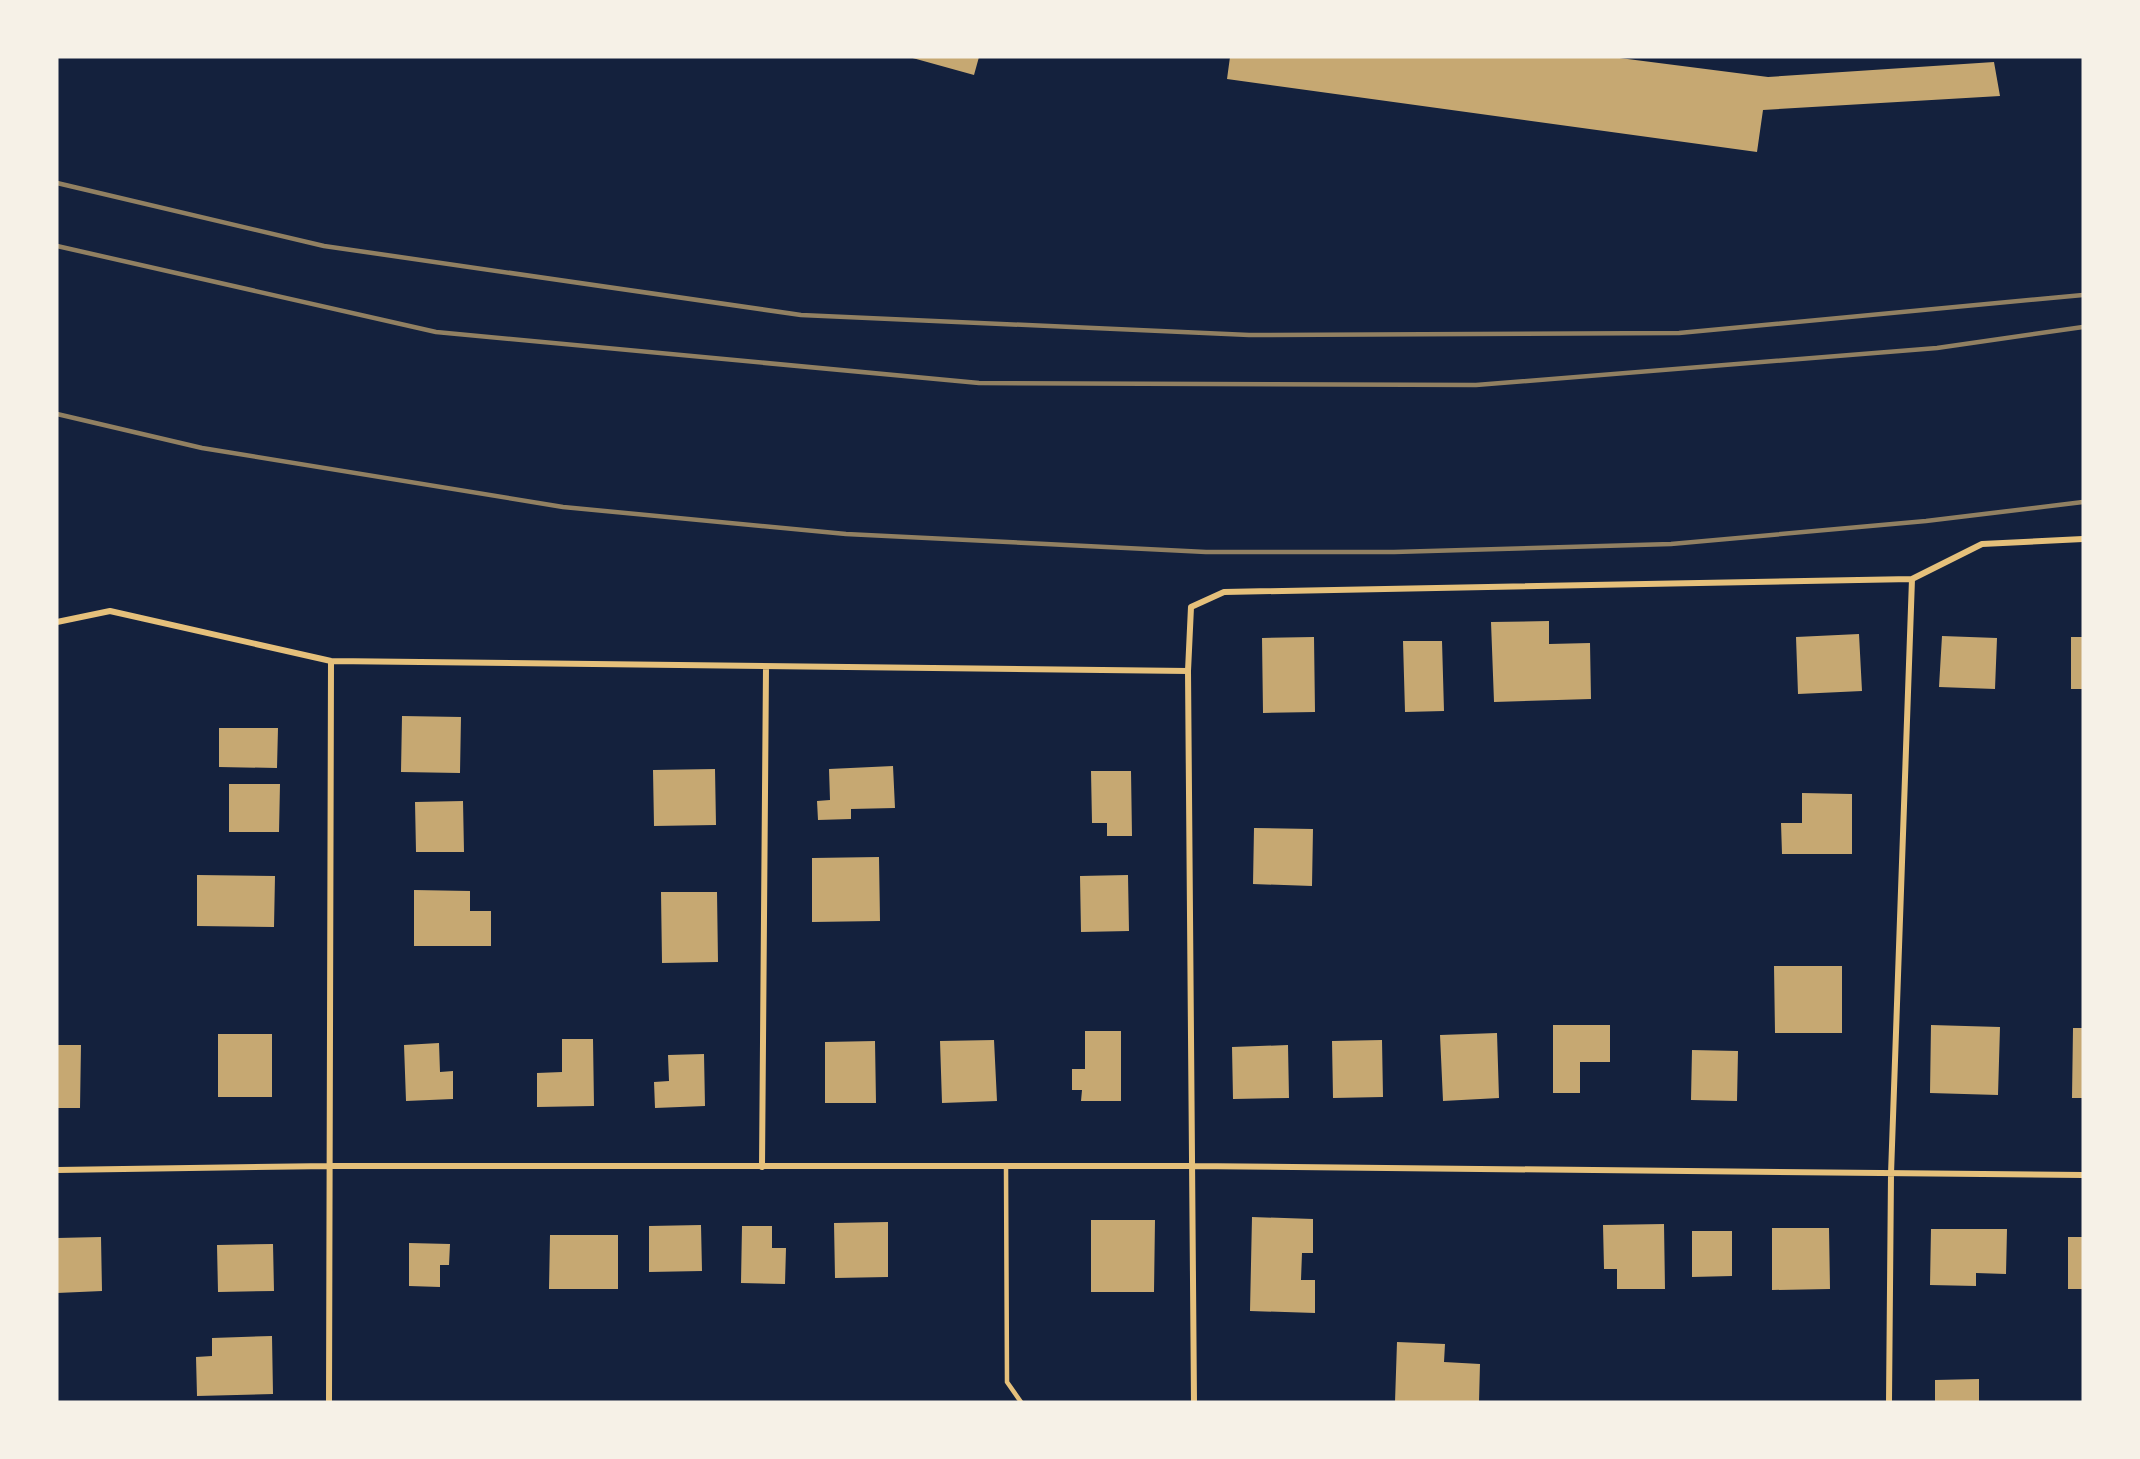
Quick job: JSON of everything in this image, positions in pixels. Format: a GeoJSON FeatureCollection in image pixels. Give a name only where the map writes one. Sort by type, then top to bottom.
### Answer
{"type":"FeatureCollection","features":[{"type":"Feature","properties":{"kind":"street"},"geometry":{"type":"LineString","coordinates":[[1194,1402],[1190,1166],[1188,671],[1191,607],[1224,592],[1912,579],[1982,544],[2083,539]]}},
{"type":"Feature","properties":{"kind":"street"},"geometry":{"type":"LineString","coordinates":[[1889,1402],[1891,1174],[1912,579]]}},
{"type":"Feature","properties":{"kind":"street"},"geometry":{"type":"LineString","coordinates":[[57,622],[110,611],[331,661],[1188,671]]}},
{"type":"Feature","properties":{"kind":"street"},"geometry":{"type":"LineString","coordinates":[[330,1402],[331,661]]}},
{"type":"Feature","properties":{"kind":"street"},"geometry":{"type":"LineString","coordinates":[[762,1167],[766,667]]}},
{"type":"Feature","properties":{"kind":"street"},"geometry":{"type":"LineString","coordinates":[[57,1170],[330,1166],[1190,1166],[2083,1175]]}},
{"type":"Feature","properties":{"kind":"lane"},"geometry":{"type":"LineString","coordinates":[[1006,1167],[1007,1382],[1022,1402]]}},
{"type":"Feature","properties":{"kind":"building"},"geometry":{"type":"Polygon","coordinates":[[[909,57],[979,57],[974,75],[909,57]]]}},
{"type":"Feature","properties":{"kind":"building"},"geometry":{"type":"Polygon","coordinates":[[[1230,57],[1612,57],[1768,77],[1994,62],[2000,96],[1763,110],[1757,152],[1227,79],[1230,57]]]}},
{"type":"Feature","properties":{"kind":"building"},"geometry":{"type":"Polygon","coordinates":[[[1549,621],[1549,644],[1590,643],[1591,699],[1494,702],[1491,622],[1549,621]]]}},
{"type":"Feature","properties":{"kind":"building"},"geometry":{"type":"Polygon","coordinates":[[[1859,634],[1862,691],[1798,694],[1796,637],[1859,634]]]}},
{"type":"Feature","properties":{"kind":"building"},"geometry":{"type":"Polygon","coordinates":[[[1942,636],[1997,638],[1995,689],[1939,687],[1942,636]]]}},
{"type":"Feature","properties":{"kind":"building"},"geometry":{"type":"Polygon","coordinates":[[[1314,637],[1315,712],[1263,713],[1262,638],[1314,637]]]}},
{"type":"Feature","properties":{"kind":"building"},"geometry":{"type":"Polygon","coordinates":[[[2071,637],[2083,637],[2083,689],[2071,689],[2071,637]]]}},
{"type":"Feature","properties":{"kind":"building"},"geometry":{"type":"Polygon","coordinates":[[[1403,641],[1442,641],[1444,711],[1405,712],[1403,641]]]}},
{"type":"Feature","properties":{"kind":"building"},"geometry":{"type":"Polygon","coordinates":[[[402,716],[461,717],[460,773],[401,772],[402,716]]]}},
{"type":"Feature","properties":{"kind":"building"},"geometry":{"type":"Polygon","coordinates":[[[219,728],[278,728],[277,768],[219,767],[219,728]]]}},
{"type":"Feature","properties":{"kind":"building"},"geometry":{"type":"Polygon","coordinates":[[[893,766],[895,808],[851,809],[851,819],[818,820],[817,801],[830,800],[829,769],[893,766]]]}},
{"type":"Feature","properties":{"kind":"building"},"geometry":{"type":"Polygon","coordinates":[[[715,769],[716,825],[654,826],[653,770],[715,769]]]}},
{"type":"Feature","properties":{"kind":"building"},"geometry":{"type":"Polygon","coordinates":[[[1091,771],[1131,771],[1132,836],[1107,836],[1107,823],[1092,823],[1091,771]]]}},
{"type":"Feature","properties":{"kind":"building"},"geometry":{"type":"Polygon","coordinates":[[[229,784],[280,784],[279,832],[229,832],[229,784]]]}},
{"type":"Feature","properties":{"kind":"building"},"geometry":{"type":"Polygon","coordinates":[[[1802,793],[1852,794],[1852,854],[1782,854],[1781,823],[1802,823],[1802,793]]]}},
{"type":"Feature","properties":{"kind":"building"},"geometry":{"type":"Polygon","coordinates":[[[463,801],[464,852],[416,852],[415,802],[463,801]]]}},
{"type":"Feature","properties":{"kind":"building"},"geometry":{"type":"Polygon","coordinates":[[[1254,828],[1313,829],[1312,886],[1253,884],[1254,828]]]}},
{"type":"Feature","properties":{"kind":"building"},"geometry":{"type":"Polygon","coordinates":[[[879,857],[880,921],[812,922],[812,858],[879,857]]]}},
{"type":"Feature","properties":{"kind":"building"},"geometry":{"type":"Polygon","coordinates":[[[197,875],[275,876],[274,927],[197,926],[197,875]]]}},
{"type":"Feature","properties":{"kind":"building"},"geometry":{"type":"Polygon","coordinates":[[[1128,875],[1129,931],[1081,932],[1080,876],[1128,875]]]}},
{"type":"Feature","properties":{"kind":"building"},"geometry":{"type":"Polygon","coordinates":[[[414,890],[470,891],[470,911],[491,911],[491,946],[414,946],[414,890]]]}},
{"type":"Feature","properties":{"kind":"building"},"geometry":{"type":"Polygon","coordinates":[[[661,892],[717,892],[718,962],[662,963],[661,892]]]}},
{"type":"Feature","properties":{"kind":"building"},"geometry":{"type":"Polygon","coordinates":[[[1774,966],[1842,966],[1842,1033],[1775,1033],[1774,966]]]}},
{"type":"Feature","properties":{"kind":"building"},"geometry":{"type":"Polygon","coordinates":[[[1553,1025],[1610,1025],[1610,1062],[1580,1062],[1580,1093],[1553,1093],[1553,1025]]]}},
{"type":"Feature","properties":{"kind":"building"},"geometry":{"type":"Polygon","coordinates":[[[1931,1025],[2000,1027],[1998,1095],[1930,1093],[1931,1025]]]}},
{"type":"Feature","properties":{"kind":"building"},"geometry":{"type":"Polygon","coordinates":[[[2073,1028],[2083,1028],[2083,1098],[2072,1098],[2073,1028]]]}},
{"type":"Feature","properties":{"kind":"building"},"geometry":{"type":"Polygon","coordinates":[[[1085,1031],[1121,1031],[1121,1101],[1081,1101],[1082,1090],[1072,1090],[1072,1069],[1085,1069],[1085,1031]]]}},
{"type":"Feature","properties":{"kind":"building"},"geometry":{"type":"Polygon","coordinates":[[[1497,1033],[1499,1098],[1443,1101],[1440,1035],[1497,1033]]]}},
{"type":"Feature","properties":{"kind":"building"},"geometry":{"type":"Polygon","coordinates":[[[218,1034],[272,1034],[272,1097],[218,1097],[218,1034]]]}},
{"type":"Feature","properties":{"kind":"building"},"geometry":{"type":"Polygon","coordinates":[[[562,1039],[593,1039],[594,1106],[537,1107],[537,1073],[562,1072],[562,1039]]]}},
{"type":"Feature","properties":{"kind":"building"},"geometry":{"type":"Polygon","coordinates":[[[994,1040],[997,1101],[942,1103],[940,1041],[994,1040]]]}},
{"type":"Feature","properties":{"kind":"building"},"geometry":{"type":"Polygon","coordinates":[[[1382,1040],[1383,1097],[1333,1098],[1332,1041],[1382,1040]]]}},
{"type":"Feature","properties":{"kind":"building"},"geometry":{"type":"Polygon","coordinates":[[[875,1041],[876,1103],[825,1103],[825,1042],[875,1041]]]}},
{"type":"Feature","properties":{"kind":"building"},"geometry":{"type":"Polygon","coordinates":[[[439,1043],[440,1072],[453,1071],[453,1099],[406,1101],[404,1045],[439,1043]]]}},
{"type":"Feature","properties":{"kind":"building"},"geometry":{"type":"Polygon","coordinates":[[[57,1045],[81,1045],[80,1108],[57,1108],[57,1045]]]}},
{"type":"Feature","properties":{"kind":"building"},"geometry":{"type":"Polygon","coordinates":[[[1288,1045],[1289,1098],[1233,1099],[1232,1047],[1288,1045]]]}},
{"type":"Feature","properties":{"kind":"building"},"geometry":{"type":"Polygon","coordinates":[[[1692,1050],[1738,1051],[1737,1101],[1691,1100],[1692,1050]]]}},
{"type":"Feature","properties":{"kind":"building"},"geometry":{"type":"Polygon","coordinates":[[[704,1054],[705,1106],[655,1108],[654,1082],[669,1081],[668,1055],[704,1054]]]}},
{"type":"Feature","properties":{"kind":"building"},"geometry":{"type":"Polygon","coordinates":[[[1252,1217],[1313,1219],[1313,1253],[1302,1253],[1301,1280],[1315,1280],[1315,1313],[1250,1311],[1252,1217]]]}},
{"type":"Feature","properties":{"kind":"building"},"geometry":{"type":"Polygon","coordinates":[[[1091,1220],[1155,1220],[1154,1292],[1091,1292],[1091,1220]]]}},
{"type":"Feature","properties":{"kind":"building"},"geometry":{"type":"Polygon","coordinates":[[[888,1222],[888,1277],[835,1278],[834,1223],[888,1222]]]}},
{"type":"Feature","properties":{"kind":"building"},"geometry":{"type":"Polygon","coordinates":[[[1664,1224],[1665,1289],[1617,1289],[1617,1269],[1604,1269],[1603,1225],[1664,1224]]]}},
{"type":"Feature","properties":{"kind":"building"},"geometry":{"type":"Polygon","coordinates":[[[701,1225],[702,1271],[649,1272],[649,1226],[701,1225]]]}},
{"type":"Feature","properties":{"kind":"building"},"geometry":{"type":"Polygon","coordinates":[[[742,1226],[772,1226],[772,1248],[786,1248],[785,1284],[741,1283],[742,1226]]]}},
{"type":"Feature","properties":{"kind":"building"},"geometry":{"type":"Polygon","coordinates":[[[1772,1228],[1829,1228],[1830,1289],[1772,1290],[1772,1228]]]}},
{"type":"Feature","properties":{"kind":"building"},"geometry":{"type":"Polygon","coordinates":[[[1931,1229],[2007,1229],[2006,1274],[1976,1273],[1976,1286],[1930,1285],[1931,1229]]]}},
{"type":"Feature","properties":{"kind":"building"},"geometry":{"type":"Polygon","coordinates":[[[1692,1231],[1732,1231],[1732,1276],[1692,1277],[1692,1231]]]}},
{"type":"Feature","properties":{"kind":"building"},"geometry":{"type":"Polygon","coordinates":[[[550,1235],[618,1235],[618,1289],[549,1289],[550,1235]]]}},
{"type":"Feature","properties":{"kind":"building"},"geometry":{"type":"Polygon","coordinates":[[[101,1237],[102,1291],[57,1293],[57,1238],[101,1237]]]}},
{"type":"Feature","properties":{"kind":"building"},"geometry":{"type":"Polygon","coordinates":[[[2068,1237],[2083,1237],[2083,1289],[2068,1289],[2068,1237]]]}},
{"type":"Feature","properties":{"kind":"building"},"geometry":{"type":"Polygon","coordinates":[[[409,1243],[450,1244],[449,1265],[440,1265],[440,1287],[409,1286],[409,1243]]]}},
{"type":"Feature","properties":{"kind":"building"},"geometry":{"type":"Polygon","coordinates":[[[273,1244],[274,1291],[218,1292],[217,1245],[273,1244]]]}},
{"type":"Feature","properties":{"kind":"building"},"geometry":{"type":"Polygon","coordinates":[[[272,1336],[273,1394],[197,1396],[196,1357],[212,1356],[212,1338],[272,1336]]]}},
{"type":"Feature","properties":{"kind":"building"},"geometry":{"type":"Polygon","coordinates":[[[1397,1342],[1445,1344],[1444,1362],[1480,1364],[1479,1402],[1395,1402],[1397,1342]]]}},
{"type":"Feature","properties":{"kind":"building"},"geometry":{"type":"Polygon","coordinates":[[[1979,1379],[1979,1402],[1935,1402],[1935,1380],[1979,1379]]]}},
{"type":"Feature","properties":{"kind":"railway"},"geometry":{"type":"LineString","coordinates":[[57,183],[324,246],[801,315],[1249,335],[1679,333],[2083,295]]}},
{"type":"Feature","properties":{"kind":"railway"},"geometry":{"type":"LineString","coordinates":[[57,246],[436,332],[979,383],[1476,385],[1937,348],[2083,327]]}},
{"type":"Feature","properties":{"kind":"railway"},"geometry":{"type":"LineString","coordinates":[[57,414],[202,448],[563,507],[846,534],[1206,552],[1394,552],[1671,544],[1926,521],[2083,502]]}}]}
